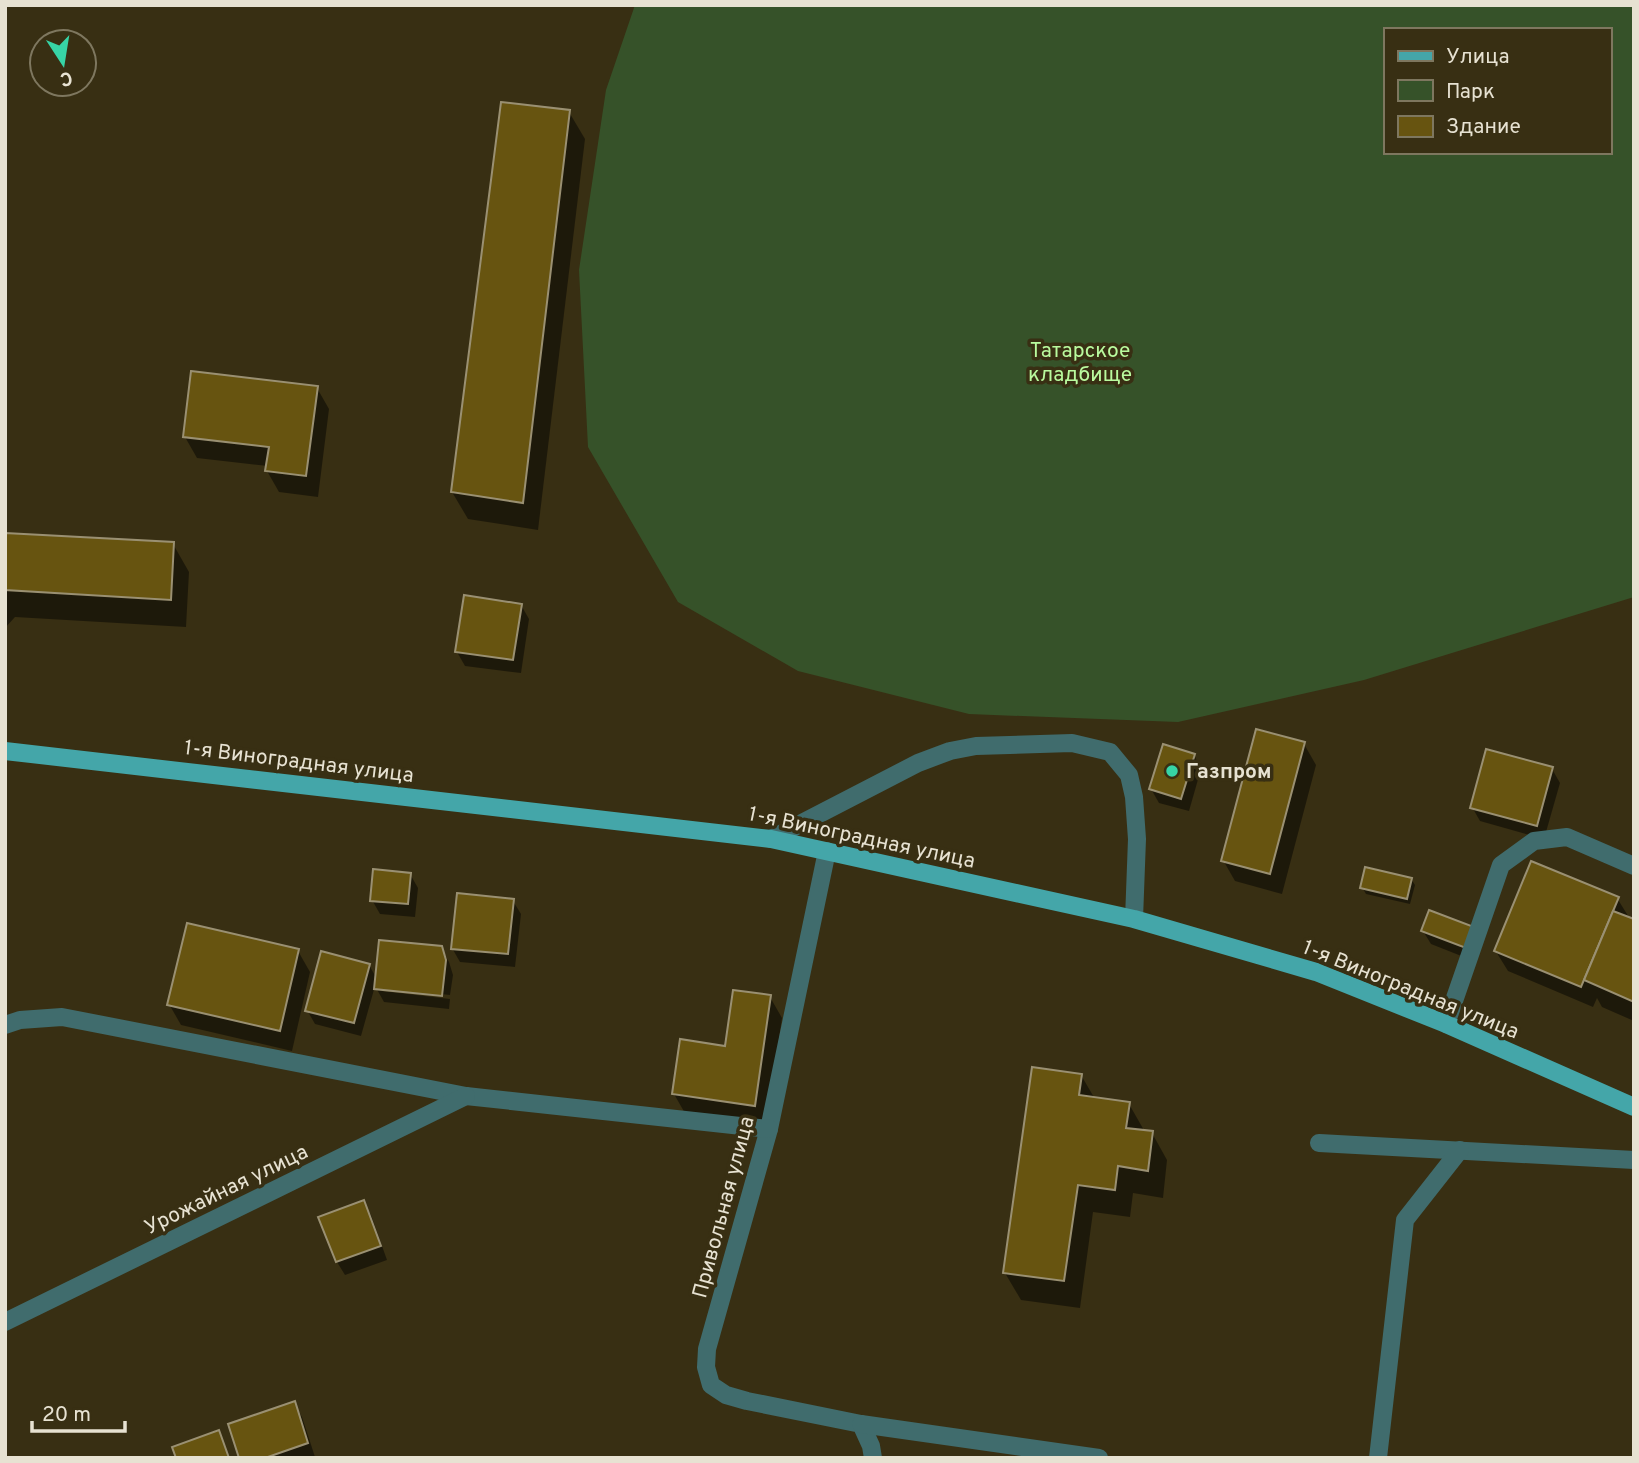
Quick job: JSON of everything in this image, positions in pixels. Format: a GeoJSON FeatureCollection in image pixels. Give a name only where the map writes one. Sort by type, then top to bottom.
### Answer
{"type":"FeatureCollection","features":[{"type":"Feature","properties":{"kind":"main road","name":"1-я Виноградная улица"},"geometry":{"type":"LineString","coordinates":[[5,751],[771,839],[827,851],[1134,919],[1316,972],[1446,1024],[1634,1107]]}},
{"type":"Feature","properties":{"kind":"street"},"geometry":{"type":"LineString","coordinates":[[771,839],[918,763],[950,751],[976,746],[1072,743],[1110,752],[1129,775],[1134,797],[1137,839],[1134,919]]}},
{"type":"Feature","properties":{"kind":"street"},"geometry":{"type":"LineString","coordinates":[[1446,1024],[1500,865],[1534,841],[1567,837],[1634,866]]}},
{"type":"Feature","properties":{"kind":"street","name":"Привольная улица"},"geometry":{"type":"LineString","coordinates":[[827,851],[769,1129],[707,1349],[706,1367],[711,1385],[726,1395],[861,1424]]}},
{"type":"Feature","properties":{"kind":"street"},"geometry":{"type":"LineString","coordinates":[[13,1023],[62,1017],[466,1096],[769,1129]]}},
{"type":"Feature","properties":{"kind":"street","name":"Урожайная улица"},"geometry":{"type":"LineString","coordinates":[[5,1322],[466,1096]]}},
{"type":"Feature","properties":{"kind":"street"},"geometry":{"type":"LineString","coordinates":[[1319,1143],[1634,1160]]}},
{"type":"Feature","properties":{"kind":"street"},"geometry":{"type":"LineString","coordinates":[[1378,1458],[1405,1220],[1460,1150]]}},
{"type":"Feature","properties":{"kind":"street"},"geometry":{"type":"LineString","coordinates":[[861,1424],[871,1446],[873,1458]]}},
{"type":"Feature","properties":{"kind":"street"},"geometry":{"type":"LineString","coordinates":[[861,1424],[1099,1458]]}},
{"type":"Feature","properties":{"kind":"green space","name":"Татарское кладбище"},"geometry":{"type":"Polygon","coordinates":[[[635,5],[1634,5],[1634,597],[1364,680],[1178,722],[969,714],[798,671],[678,602],[588,447],[579,270],[606,90],[635,5]]]}},
{"type":"Feature","properties":{"kind":"building"},"geometry":{"type":"Polygon","coordinates":[[[501,102],[570,110],[523,503],[451,492],[501,102]]]}},
{"type":"Feature","properties":{"kind":"building"},"geometry":{"type":"Polygon","coordinates":[[[191,371],[318,386],[306,476],[265,471],[269,447],[183,437],[191,371]]]}},
{"type":"Feature","properties":{"kind":"building"},"geometry":{"type":"Polygon","coordinates":[[[5,533],[174,542],[171,600],[5,590],[5,533]]]}},
{"type":"Feature","properties":{"kind":"building"},"geometry":{"type":"Polygon","coordinates":[[[464,595],[522,604],[513,660],[455,652],[464,595]]]}},
{"type":"Feature","properties":{"kind":"building"},"geometry":{"type":"Polygon","coordinates":[[[1256,729],[1305,742],[1270,874],[1221,861],[1256,729]]]}},
{"type":"Feature","properties":{"kind":"building","name":"Газпром"},"geometry":{"type":"Polygon","coordinates":[[[1163,744],[1195,754],[1181,799],[1149,789],[1163,744]]]}},
{"type":"Feature","properties":{"kind":"building"},"geometry":{"type":"Polygon","coordinates":[[[1486,749],[1553,767],[1537,826],[1470,808],[1486,749]]]}},
{"type":"Feature","properties":{"kind":"building"},"geometry":{"type":"Polygon","coordinates":[[[1531,861],[1619,897],[1581,987],[1494,951],[1531,861]]]}},
{"type":"Feature","properties":{"kind":"building"},"geometry":{"type":"Polygon","coordinates":[[[1365,867],[1412,878],[1407,899],[1360,888],[1365,867]]]}},
{"type":"Feature","properties":{"kind":"building"},"geometry":{"type":"Polygon","coordinates":[[[373,869],[411,873],[408,904],[370,901],[373,869]]]}},
{"type":"Feature","properties":{"kind":"building"},"geometry":{"type":"Polygon","coordinates":[[[457,893],[514,899],[508,954],[451,949],[457,893]]]}},
{"type":"Feature","properties":{"kind":"building"},"geometry":{"type":"Polygon","coordinates":[[[1429,910],[1474,927],[1466,948],[1421,931],[1429,910]]]}},
{"type":"Feature","properties":{"kind":"building"},"geometry":{"type":"Polygon","coordinates":[[[1613,911],[1634,919],[1634,1002],[1584,980],[1613,911]]]}},
{"type":"Feature","properties":{"kind":"building"},"geometry":{"type":"Polygon","coordinates":[[[187,923],[299,949],[280,1031],[167,1005],[187,923]]]}},
{"type":"Feature","properties":{"kind":"building"},"geometry":{"type":"Polygon","coordinates":[[[379,940],[442,946],[446,960],[442,996],[374,989],[379,940]]]}},
{"type":"Feature","properties":{"kind":"building"},"geometry":{"type":"Polygon","coordinates":[[[321,951],[370,964],[354,1023],[305,1011],[321,951]]]}},
{"type":"Feature","properties":{"kind":"building"},"geometry":{"type":"Polygon","coordinates":[[[733,990],[771,995],[755,1106],[672,1094],[680,1039],[725,1046],[733,990]]]}},
{"type":"Feature","properties":{"kind":"building"},"geometry":{"type":"Polygon","coordinates":[[[1032,1067],[1082,1074],[1079,1095],[1130,1102],[1126,1128],[1153,1131],[1148,1171],[1118,1166],[1115,1190],[1078,1185],[1064,1281],[1003,1273],[1032,1067]]]}},
{"type":"Feature","properties":{"kind":"building"},"geometry":{"type":"Polygon","coordinates":[[[364,1200],[381,1246],[336,1262],[318,1217],[364,1200]]]}},
{"type":"Feature","properties":{"kind":"building"},"geometry":{"type":"Polygon","coordinates":[[[295,1401],[308,1443],[265,1458],[239,1458],[228,1424],[295,1401]]]}},
{"type":"Feature","properties":{"kind":"building"},"geometry":{"type":"Polygon","coordinates":[[[219,1430],[229,1458],[176,1458],[172,1447],[219,1430]]]}},
{"type":"Feature","properties":{"kind":"place","name":"Газпром"},"geometry":{"type":"Point","coordinates":[1172,771]}}]}
